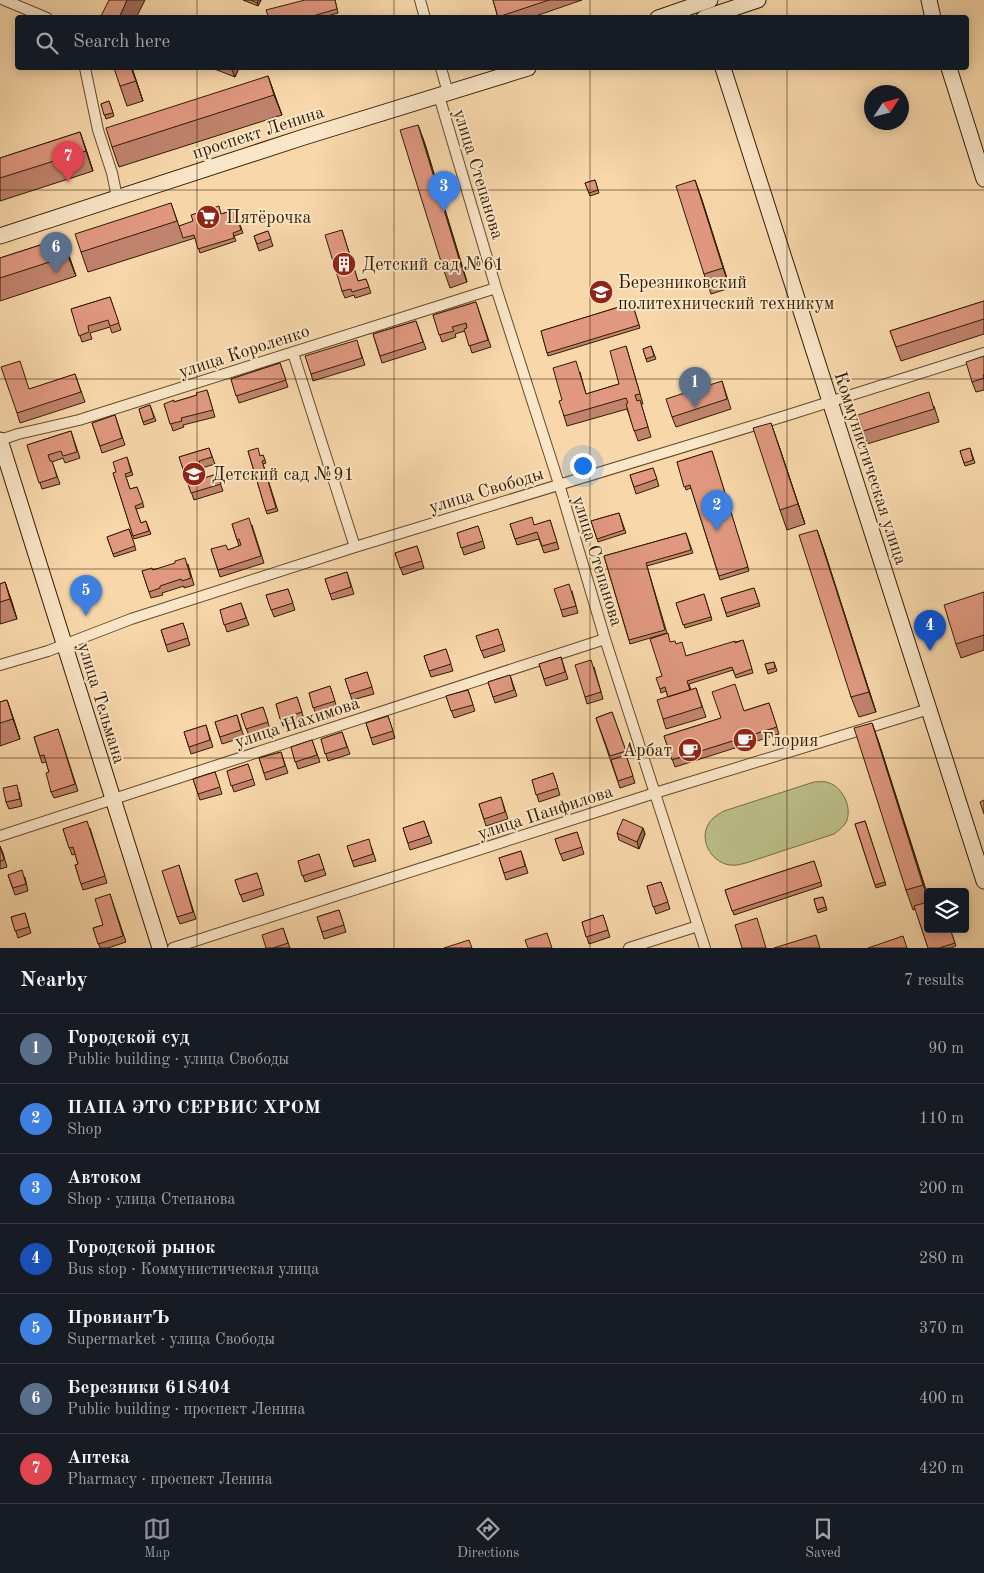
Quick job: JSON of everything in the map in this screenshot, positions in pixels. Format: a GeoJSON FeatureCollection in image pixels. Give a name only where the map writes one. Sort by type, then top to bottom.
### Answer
{"type":"FeatureCollection","features":[{"type":"Feature","properties":{"kind":"main road"},"geometry":{"type":"LineString","coordinates":[[679,15],[758,0]]}},
{"type":"Feature","properties":{"kind":"main road"},"geometry":{"type":"LineString","coordinates":[[928,0],[933,15]]}},
{"type":"Feature","properties":{"kind":"main road","name":"проспект Ленина"},"geometry":{"type":"LineString","coordinates":[[0,236],[294,140],[522,70]]}},
{"type":"Feature","properties":{"kind":"main road","name":"Коммунистическая улица"},"geometry":{"type":"LineString","coordinates":[[724,70],[984,880]]}},
{"type":"Feature","properties":{"kind":"main road"},"geometry":{"type":"LineString","coordinates":[[950,70],[984,179]]}},
{"type":"Feature","properties":{"kind":"main road","name":"улица Тельмана"},"geometry":{"type":"LineString","coordinates":[[0,440],[160,948]]}},
{"type":"Feature","properties":{"kind":"street"},"geometry":{"type":"LineString","coordinates":[[4,0],[40,15]]}},
{"type":"Feature","properties":{"kind":"street"},"geometry":{"type":"LineString","coordinates":[[420,0],[424,15]]}},
{"type":"Feature","properties":{"kind":"street"},"geometry":{"type":"LineString","coordinates":[[85,70],[98,130],[112,173],[117,197]]}},
{"type":"Feature","properties":{"kind":"street","name":"улица Степанова"},"geometry":{"type":"LineString","coordinates":[[441,70],[444,94],[496,288],[605,639],[705,948]]}},
{"type":"Feature","properties":{"kind":"street","name":"улица Короленко"},"geometry":{"type":"LineString","coordinates":[[0,440],[79,420],[496,288]]}},
{"type":"Feature","properties":{"kind":"street"},"geometry":{"type":"LineString","coordinates":[[293,352],[356,547]]}},
{"type":"Feature","properties":{"kind":"street","name":"улица Свободы"},"geometry":{"type":"LineString","coordinates":[[0,665],[48,651],[131,619],[356,547],[984,353]]}},
{"type":"Feature","properties":{"kind":"street","name":"улица Нахимова"},"geometry":{"type":"LineString","coordinates":[[0,836],[605,639]]}},
{"type":"Feature","properties":{"kind":"street","name":"улица Панфилова"},"geometry":{"type":"LineString","coordinates":[[172,948],[655,793],[929,709]]}},
{"type":"Feature","properties":{"kind":"street"},"geometry":{"type":"LineString","coordinates":[[629,948],[698,926]]}},
{"type":"Feature","properties":{"kind":"green space"},"geometry":{"type":"Polygon","coordinates":[[[814,782],[825,782],[836,787],[841,791],[847,802],[847,820],[834,834],[736,865],[724,863],[713,856],[707,846],[705,833],[710,822],[719,814],[814,782]]]}},
{"type":"Feature","properties":{"kind":"building"},"geometry":{"type":"Polygon","coordinates":[[[109,0],[127,0],[120,15],[102,15],[109,0]]]}},
{"type":"Feature","properties":{"kind":"building"},"geometry":{"type":"Polygon","coordinates":[[[305,0],[335,0],[337,9],[316,15],[268,15],[266,10],[305,0]]]}},
{"type":"Feature","properties":{"kind":"building"},"geometry":{"type":"Polygon","coordinates":[[[493,0],[549,0],[504,15],[497,15],[493,0]]]}},
{"type":"Feature","properties":{"kind":"building"},"geometry":{"type":"Polygon","coordinates":[[[115,70],[132,70],[136,81],[120,86],[115,70]]]}},
{"type":"Feature","properties":{"kind":"building"},"geometry":{"type":"Polygon","coordinates":[[[268,76],[274,95],[112,147],[106,128],[268,76]]]}},
{"type":"Feature","properties":{"kind":"building"},"geometry":{"type":"Polygon","coordinates":[[[109,101],[113,113],[104,115],[101,104],[109,101]]]}},
{"type":"Feature","properties":{"kind":"building"},"geometry":{"type":"Polygon","coordinates":[[[418,125],[460,262],[443,268],[400,130],[418,125]]]}},
{"type":"Feature","properties":{"kind":"building"},"geometry":{"type":"Polygon","coordinates":[[[80,132],[86,151],[0,178],[0,158],[80,132]]]}},
{"type":"Feature","properties":{"kind":"building"},"geometry":{"type":"Polygon","coordinates":[[[595,180],[598,190],[589,193],[585,183],[595,180]]]}},
{"type":"Feature","properties":{"kind":"building"},"geometry":{"type":"Polygon","coordinates":[[[695,180],[723,268],[704,274],[676,186],[695,180]]]}},
{"type":"Feature","properties":{"kind":"building"},"geometry":{"type":"Polygon","coordinates":[[[171,203],[177,221],[81,252],[75,234],[171,203]]]}},
{"type":"Feature","properties":{"kind":"building"},"geometry":{"type":"Polygon","coordinates":[[[219,206],[221,214],[235,210],[241,230],[233,233],[234,238],[198,249],[194,235],[183,238],[179,226],[193,221],[191,215],[219,206]]]}},
{"type":"Feature","properties":{"kind":"building","name":"Детский сад №61"},"geometry":{"type":"Polygon","coordinates":[[[342,230],[358,281],[366,279],[369,287],[352,292],[351,289],[342,291],[325,235],[342,230]]]}},
{"type":"Feature","properties":{"kind":"building"},"geometry":{"type":"Polygon","coordinates":[[[268,231],[271,239],[257,244],[254,236],[268,231]]]}},
{"type":"Feature","properties":{"kind":"building"},"geometry":{"type":"Polygon","coordinates":[[[62,238],[68,256],[0,278],[0,258],[62,238]]]}},
{"type":"Feature","properties":{"kind":"building"},"geometry":{"type":"Polygon","coordinates":[[[110,297],[119,323],[110,326],[108,320],[88,326],[89,332],[79,336],[71,309],[110,297]]]}},
{"type":"Feature","properties":{"kind":"building"},"geometry":{"type":"Polygon","coordinates":[[[984,301],[984,319],[896,347],[890,331],[984,301]]]}},
{"type":"Feature","properties":{"kind":"building"},"geometry":{"type":"Polygon","coordinates":[[[476,302],[488,340],[469,346],[464,329],[467,328],[466,323],[452,327],[454,331],[439,335],[433,315],[476,302]]]}},
{"type":"Feature","properties":{"kind":"building"},"geometry":{"type":"Polygon","coordinates":[[[632,303],[639,325],[547,353],[541,331],[632,303]]]}},
{"type":"Feature","properties":{"kind":"building"},"geometry":{"type":"Polygon","coordinates":[[[416,321],[423,342],[380,356],[373,334],[416,321]]]}},
{"type":"Feature","properties":{"kind":"building"},"geometry":{"type":"Polygon","coordinates":[[[357,340],[362,358],[311,374],[305,356],[357,340]]]}},
{"type":"Feature","properties":{"kind":"building"},"geometry":{"type":"Polygon","coordinates":[[[626,346],[640,394],[635,395],[637,401],[640,400],[648,427],[634,431],[626,398],[564,416],[559,401],[562,400],[553,368],[576,361],[586,394],[619,384],[610,351],[626,346]]]}},
{"type":"Feature","properties":{"kind":"building"},"geometry":{"type":"Polygon","coordinates":[[[651,346],[654,356],[646,359],[643,349],[651,346]]]}},
{"type":"Feature","properties":{"kind":"building"},"geometry":{"type":"Polygon","coordinates":[[[984,356],[984,378],[972,382],[966,362],[984,356]]]}},
{"type":"Feature","properties":{"kind":"building"},"geometry":{"type":"Polygon","coordinates":[[[20,361],[29,389],[75,374],[81,392],[17,413],[1,367],[20,361]]]}},
{"type":"Feature","properties":{"kind":"building"},"geometry":{"type":"Polygon","coordinates":[[[280,363],[286,380],[236,396],[231,379],[280,363]]]}},
{"type":"Feature","properties":{"kind":"building"},"geometry":{"type":"Polygon","coordinates":[[[722,381],[727,399],[672,417],[666,399],[722,381]]]}},
{"type":"Feature","properties":{"kind":"building"},"geometry":{"type":"Polygon","coordinates":[[[207,390],[213,410],[181,418],[182,421],[170,424],[164,404],[197,395],[196,393],[207,390]]]}},
{"type":"Feature","properties":{"kind":"building"},"geometry":{"type":"Polygon","coordinates":[[[929,392],[934,409],[863,431],[858,415],[929,392]]]}},
{"type":"Feature","properties":{"kind":"building"},"geometry":{"type":"Polygon","coordinates":[[[150,405],[154,418],[143,422],[139,409],[150,405]]]}},
{"type":"Feature","properties":{"kind":"building"},"geometry":{"type":"Polygon","coordinates":[[[115,415],[122,438],[100,446],[92,423],[115,415]]]}},
{"type":"Feature","properties":{"kind":"building"},"geometry":{"type":"Polygon","coordinates":[[[771,423],[798,504],[780,510],[753,428],[771,423]]]}},
{"type":"Feature","properties":{"kind":"building"},"geometry":{"type":"Polygon","coordinates":[[[71,431],[77,452],[63,456],[61,451],[48,455],[57,477],[39,483],[27,445],[71,431]]]}},
{"type":"Feature","properties":{"kind":"building","name":"Детский сад №91"},"geometry":{"type":"Polygon","coordinates":[[[209,448],[212,457],[199,461],[204,478],[217,474],[221,484],[191,493],[179,457],[209,448]]]}},
{"type":"Feature","properties":{"kind":"building"},"geometry":{"type":"Polygon","coordinates":[[[258,448],[260,456],[263,455],[265,460],[262,461],[276,508],[266,511],[248,451],[258,448]]]}},
{"type":"Feature","properties":{"kind":"building"},"geometry":{"type":"Polygon","coordinates":[[[970,448],[973,460],[964,463],[960,451],[970,448]]]}},
{"type":"Feature","properties":{"kind":"building"},"geometry":{"type":"Polygon","coordinates":[[[712,451],[748,567],[719,576],[690,485],[684,487],[677,462],[712,451]]]}},
{"type":"Feature","properties":{"kind":"building"},"geometry":{"type":"Polygon","coordinates":[[[127,457],[131,472],[125,474],[130,489],[137,487],[143,503],[135,506],[141,523],[146,521],[149,531],[133,536],[113,473],[116,472],[113,462],[127,457]]]}},
{"type":"Feature","properties":{"kind":"building"},"geometry":{"type":"Polygon","coordinates":[[[653,468],[657,479],[634,487],[630,475],[653,468]]]}},
{"type":"Feature","properties":{"kind":"building"},"geometry":{"type":"Polygon","coordinates":[[[619,513],[624,530],[597,539],[591,521],[619,513]]]}},
{"type":"Feature","properties":{"kind":"building"},"geometry":{"type":"Polygon","coordinates":[[[532,517],[534,525],[550,520],[557,542],[542,546],[537,532],[515,539],[510,524],[532,517]]]}},
{"type":"Feature","properties":{"kind":"building"},"geometry":{"type":"Polygon","coordinates":[[[249,518],[261,556],[218,570],[211,549],[226,545],[228,550],[241,545],[239,539],[237,540],[232,524],[249,518]]]}},
{"type":"Feature","properties":{"kind":"building"},"geometry":{"type":"Polygon","coordinates":[[[478,526],[483,541],[461,548],[457,533],[478,526]]]}},
{"type":"Feature","properties":{"kind":"building"},"geometry":{"type":"Polygon","coordinates":[[[129,529],[135,546],[113,554],[107,537],[129,529]]]}},
{"type":"Feature","properties":{"kind":"building"},"geometry":{"type":"Polygon","coordinates":[[[817,530],[869,692],[851,697],[799,535],[817,530]]]}},
{"type":"Feature","properties":{"kind":"building"},"geometry":{"type":"Polygon","coordinates":[[[686,533],[691,550],[646,563],[665,630],[629,640],[604,556],[686,533]]]}},
{"type":"Feature","properties":{"kind":"building"},"geometry":{"type":"Polygon","coordinates":[[[417,546],[422,561],[400,568],[395,553],[417,546]]]}},
{"type":"Feature","properties":{"kind":"building"},"geometry":{"type":"Polygon","coordinates":[[[185,558],[191,578],[182,581],[181,579],[160,586],[160,588],[149,592],[142,571],[152,568],[153,570],[185,558]]]}},
{"type":"Feature","properties":{"kind":"building"},"geometry":{"type":"Polygon","coordinates":[[[347,572],[351,587],[330,594],[325,579],[347,572]]]}},
{"type":"Feature","properties":{"kind":"building"},"geometry":{"type":"Polygon","coordinates":[[[5,582],[10,599],[0,602],[0,584],[5,582]]]}},
{"type":"Feature","properties":{"kind":"building"},"geometry":{"type":"Polygon","coordinates":[[[569,584],[576,606],[561,610],[554,589],[569,584]]]}},
{"type":"Feature","properties":{"kind":"building"},"geometry":{"type":"Polygon","coordinates":[[[754,588],[759,603],[726,613],[721,598],[754,588]]]}},
{"type":"Feature","properties":{"kind":"building"},"geometry":{"type":"Polygon","coordinates":[[[288,589],[293,603],[271,610],[266,595],[288,589]]]}},
{"type":"Feature","properties":{"kind":"building"},"geometry":{"type":"Polygon","coordinates":[[[984,592],[984,635],[956,644],[944,605],[984,592]]]}},
{"type":"Feature","properties":{"kind":"building"},"geometry":{"type":"Polygon","coordinates":[[[704,594],[711,617],[683,625],[676,603],[704,594]]]}},
{"type":"Feature","properties":{"kind":"building"},"geometry":{"type":"Polygon","coordinates":[[[241,603],[246,618],[224,625],[220,610],[241,603]]]}},
{"type":"Feature","properties":{"kind":"building"},"geometry":{"type":"Polygon","coordinates":[[[183,623],[188,638],[166,645],[161,630],[183,623]]]}},
{"type":"Feature","properties":{"kind":"building"},"geometry":{"type":"Polygon","coordinates":[[[498,629],[503,644],[481,651],[476,636],[498,629]]]}},
{"type":"Feature","properties":{"kind":"building"},"geometry":{"type":"Polygon","coordinates":[[[668,633],[670,642],[675,641],[676,644],[682,642],[686,656],[743,640],[752,669],[735,675],[732,667],[687,681],[690,690],[668,697],[665,687],[660,689],[656,678],[662,676],[650,639],[668,633]]]}},
{"type":"Feature","properties":{"kind":"building"},"geometry":{"type":"Polygon","coordinates":[[[446,649],[451,664],[429,671],[424,656],[446,649]]]}},
{"type":"Feature","properties":{"kind":"building"},"geometry":{"type":"Polygon","coordinates":[[[561,657],[565,672],[544,679],[539,664],[561,657]]]}},
{"type":"Feature","properties":{"kind":"building"},"geometry":{"type":"Polygon","coordinates":[[[591,660],[601,692],[585,697],[575,665],[591,660]]]}},
{"type":"Feature","properties":{"kind":"building"},"geometry":{"type":"Polygon","coordinates":[[[774,662],[775,668],[767,670],[765,664],[774,662]]]}},
{"type":"Feature","properties":{"kind":"building"},"geometry":{"type":"Polygon","coordinates":[[[367,672],[372,687],[350,694],[345,679],[367,672]]]}},
{"type":"Feature","properties":{"kind":"building"},"geometry":{"type":"Polygon","coordinates":[[[510,675],[514,690],[493,697],[488,682],[510,675]]]}},
{"type":"Feature","properties":{"kind":"building"},"geometry":{"type":"Polygon","coordinates":[[[735,684],[744,711],[769,703],[777,727],[672,760],[664,736],[721,718],[712,692],[735,684]]]}},
{"type":"Feature","properties":{"kind":"building"},"geometry":{"type":"Polygon","coordinates":[[[330,686],[335,701],[313,708],[309,693],[330,686]]]}},
{"type":"Feature","properties":{"kind":"building"},"geometry":{"type":"Polygon","coordinates":[[[696,688],[702,707],[663,719],[657,700],[696,688]]]}},
{"type":"Feature","properties":{"kind":"building"},"geometry":{"type":"Polygon","coordinates":[[[468,690],[473,705],[451,711],[446,696],[468,690]]]}},
{"type":"Feature","properties":{"kind":"building"},"geometry":{"type":"Polygon","coordinates":[[[297,697],[302,712],[280,719],[276,704],[297,697]]]}},
{"type":"Feature","properties":{"kind":"building"},"geometry":{"type":"Polygon","coordinates":[[[7,700],[13,719],[0,723],[0,702],[7,700]]]}},
{"type":"Feature","properties":{"kind":"building"},"geometry":{"type":"Polygon","coordinates":[[[263,707],[268,722],[246,729],[241,714],[263,707]]]}},
{"type":"Feature","properties":{"kind":"building"},"geometry":{"type":"Polygon","coordinates":[[[612,712],[626,751],[610,756],[596,718],[612,712]]]}},
{"type":"Feature","properties":{"kind":"building"},"geometry":{"type":"Polygon","coordinates":[[[237,715],[241,730],[220,737],[215,722],[237,715]]]}},
{"type":"Feature","properties":{"kind":"building"},"geometry":{"type":"Polygon","coordinates":[[[388,716],[393,731],[371,738],[366,723],[388,716]]]}},
{"type":"Feature","properties":{"kind":"building"},"geometry":{"type":"Polygon","coordinates":[[[872,723],[923,885],[906,890],[854,728],[872,723]]]}},
{"type":"Feature","properties":{"kind":"building"},"geometry":{"type":"Polygon","coordinates":[[[206,725],[210,740],[189,747],[184,732],[206,725]]]}},
{"type":"Feature","properties":{"kind":"building"},"geometry":{"type":"Polygon","coordinates":[[[58,729],[75,784],[51,792],[46,773],[49,772],[44,755],[40,756],[34,737],[58,729]]]}},
{"type":"Feature","properties":{"kind":"building"},"geometry":{"type":"Polygon","coordinates":[[[342,732],[347,747],[325,754],[321,739],[342,732]]]}},
{"type":"Feature","properties":{"kind":"building"},"geometry":{"type":"Polygon","coordinates":[[[312,740],[317,755],[295,762],[291,747],[312,740]]]}},
{"type":"Feature","properties":{"kind":"building"},"geometry":{"type":"Polygon","coordinates":[[[281,752],[285,766],[264,773],[259,758],[281,752]]]}},
{"type":"Feature","properties":{"kind":"building"},"geometry":{"type":"Polygon","coordinates":[[[626,755],[633,776],[618,781],[611,760],[626,755]]]}},
{"type":"Feature","properties":{"kind":"building"},"geometry":{"type":"Polygon","coordinates":[[[248,764],[253,779],[231,786],[227,771],[248,764]]]}},
{"type":"Feature","properties":{"kind":"building"},"geometry":{"type":"Polygon","coordinates":[[[215,772],[220,787],[198,794],[193,779],[215,772]]]}},
{"type":"Feature","properties":{"kind":"building"},"geometry":{"type":"Polygon","coordinates":[[[553,773],[558,788],[536,795],[532,780],[553,773]]]}},
{"type":"Feature","properties":{"kind":"building"},"geometry":{"type":"Polygon","coordinates":[[[17,785],[20,799],[6,802],[3,788],[17,785]]]}},
{"type":"Feature","properties":{"kind":"building"},"geometry":{"type":"Polygon","coordinates":[[[501,797],[505,812],[484,819],[479,804],[501,797]]]}},
{"type":"Feature","properties":{"kind":"building"},"geometry":{"type":"Polygon","coordinates":[[[984,800],[984,814],[980,802],[984,800]]]}},
{"type":"Feature","properties":{"kind":"building"},"geometry":{"type":"Polygon","coordinates":[[[623,819],[643,828],[637,842],[617,833],[623,819]]]}},
{"type":"Feature","properties":{"kind":"building"},"geometry":{"type":"Polygon","coordinates":[[[87,821],[105,876],[81,884],[75,865],[78,864],[73,847],[69,848],[63,829],[87,821]]]}},
{"type":"Feature","properties":{"kind":"building"},"geometry":{"type":"Polygon","coordinates":[[[424,821],[429,836],[408,843],[403,828],[424,821]]]}},
{"type":"Feature","properties":{"kind":"building"},"geometry":{"type":"Polygon","coordinates":[[[865,821],[885,882],[875,885],[855,824],[865,821]]]}},
{"type":"Feature","properties":{"kind":"building"},"geometry":{"type":"Polygon","coordinates":[[[577,832],[582,847],[560,854],[555,839],[577,832]]]}},
{"type":"Feature","properties":{"kind":"building"},"geometry":{"type":"Polygon","coordinates":[[[369,839],[373,854],[352,861],[347,846],[369,839]]]}},
{"type":"Feature","properties":{"kind":"building"},"geometry":{"type":"Polygon","coordinates":[[[0,846],[4,860],[0,861],[0,846]]]}},
{"type":"Feature","properties":{"kind":"building"},"geometry":{"type":"Polygon","coordinates":[[[521,851],[525,866],[504,873],[499,858],[521,851]]]}},
{"type":"Feature","properties":{"kind":"building"},"geometry":{"type":"Polygon","coordinates":[[[319,854],[324,869],[302,876],[298,861],[319,854]]]}},
{"type":"Feature","properties":{"kind":"building"},"geometry":{"type":"Polygon","coordinates":[[[814,861],[821,882],[732,911],[725,890],[814,861]]]}},
{"type":"Feature","properties":{"kind":"building"},"geometry":{"type":"Polygon","coordinates":[[[179,865],[193,912],[177,917],[162,871],[179,865]]]}},
{"type":"Feature","properties":{"kind":"building"},"geometry":{"type":"Polygon","coordinates":[[[22,870],[26,884],[13,888],[8,875],[22,870]]]}},
{"type":"Feature","properties":{"kind":"building"},"geometry":{"type":"Polygon","coordinates":[[[257,873],[262,888],[240,895],[235,880],[257,873]]]}},
{"type":"Feature","properties":{"kind":"building"},"geometry":{"type":"Polygon","coordinates":[[[661,882],[668,902],[653,907],[647,886],[661,882]]]}},
{"type":"Feature","properties":{"kind":"building"},"geometry":{"type":"Polygon","coordinates":[[[110,894],[123,936],[98,944],[93,928],[103,925],[95,899],[110,894]]]}},
{"type":"Feature","properties":{"kind":"building"},"geometry":{"type":"Polygon","coordinates":[[[823,897],[826,907],[817,910],[814,899],[823,897]]]}},
{"type":"Feature","properties":{"kind":"building"},"geometry":{"type":"Polygon","coordinates":[[[924,903],[924,933],[951,933],[955,943],[939,948],[928,948],[914,906],[924,903]]]}},
{"type":"Feature","properties":{"kind":"building"},"geometry":{"type":"Polygon","coordinates":[[[339,910],[344,925],[322,932],[317,917],[339,910]]]}},
{"type":"Feature","properties":{"kind":"building"},"geometry":{"type":"Polygon","coordinates":[[[25,913],[29,927],[15,931],[11,917],[25,913]]]}},
{"type":"Feature","properties":{"kind":"building"},"geometry":{"type":"Polygon","coordinates":[[[603,915],[608,930],[586,937],[582,922],[603,915]]]}},
{"type":"Feature","properties":{"kind":"building"},"geometry":{"type":"Polygon","coordinates":[[[757,918],[766,948],[742,948],[735,925],[757,918]]]}},
{"type":"Feature","properties":{"kind":"building"},"geometry":{"type":"Polygon","coordinates":[[[283,928],[288,943],[273,948],[266,948],[262,935],[283,928]]]}},
{"type":"Feature","properties":{"kind":"building"},"geometry":{"type":"Polygon","coordinates":[[[547,933],[552,948],[528,948],[525,940],[547,933]]]}},
{"type":"Feature","properties":{"kind":"building"},"geometry":{"type":"Polygon","coordinates":[[[816,935],[820,948],[774,948],[816,935]]]}},
{"type":"Feature","properties":{"kind":"building"},"geometry":{"type":"Polygon","coordinates":[[[903,936],[907,948],[868,948],[903,936]]]}},
{"type":"Feature","properties":{"kind":"building"},"geometry":{"type":"Polygon","coordinates":[[[469,940],[472,948],[444,948],[469,940]]]}},
{"type":"Feature","properties":{"kind":"place","name":"Аптека"},"geometry":{"type":"Point","coordinates":[68,182]}},
{"type":"Feature","properties":{"kind":"place","name":"Автоком"},"geometry":{"type":"Point","coordinates":[444,212]}},
{"type":"Feature","properties":{"kind":"place","name":"Пятёрочка"},"geometry":{"type":"Point","coordinates":[208,217]}},
{"type":"Feature","properties":{"kind":"place","name":"Детский сад №61"},"geometry":{"type":"Point","coordinates":[344,264]}},
{"type":"Feature","properties":{"kind":"place","name":"Березники 618404"},"geometry":{"type":"Point","coordinates":[56,273]}},
{"type":"Feature","properties":{"kind":"place","name":"Березниковский политехнический техникум"},"geometry":{"type":"Point","coordinates":[601,292]}},
{"type":"Feature","properties":{"kind":"place","name":"Городской суд"},"geometry":{"type":"Point","coordinates":[695,408]}},
{"type":"Feature","properties":{"kind":"place","name":"Детский сад №91"},"geometry":{"type":"Point","coordinates":[194,474]}},
{"type":"Feature","properties":{"kind":"place","name":"ПАПА ЭТО СЕРВИС ХРОМ"},"geometry":{"type":"Point","coordinates":[717,531]}},
{"type":"Feature","properties":{"kind":"place","name":"ПровиантЪ"},"geometry":{"type":"Point","coordinates":[86,616]}},
{"type":"Feature","properties":{"kind":"place","name":"Городской рынок"},"geometry":{"type":"Point","coordinates":[930,651]}},
{"type":"Feature","properties":{"kind":"place","name":"Глория"},"geometry":{"type":"Point","coordinates":[745,740]}},
{"type":"Feature","properties":{"kind":"place","name":"Арбат"},"geometry":{"type":"Point","coordinates":[690,750]}}]}
